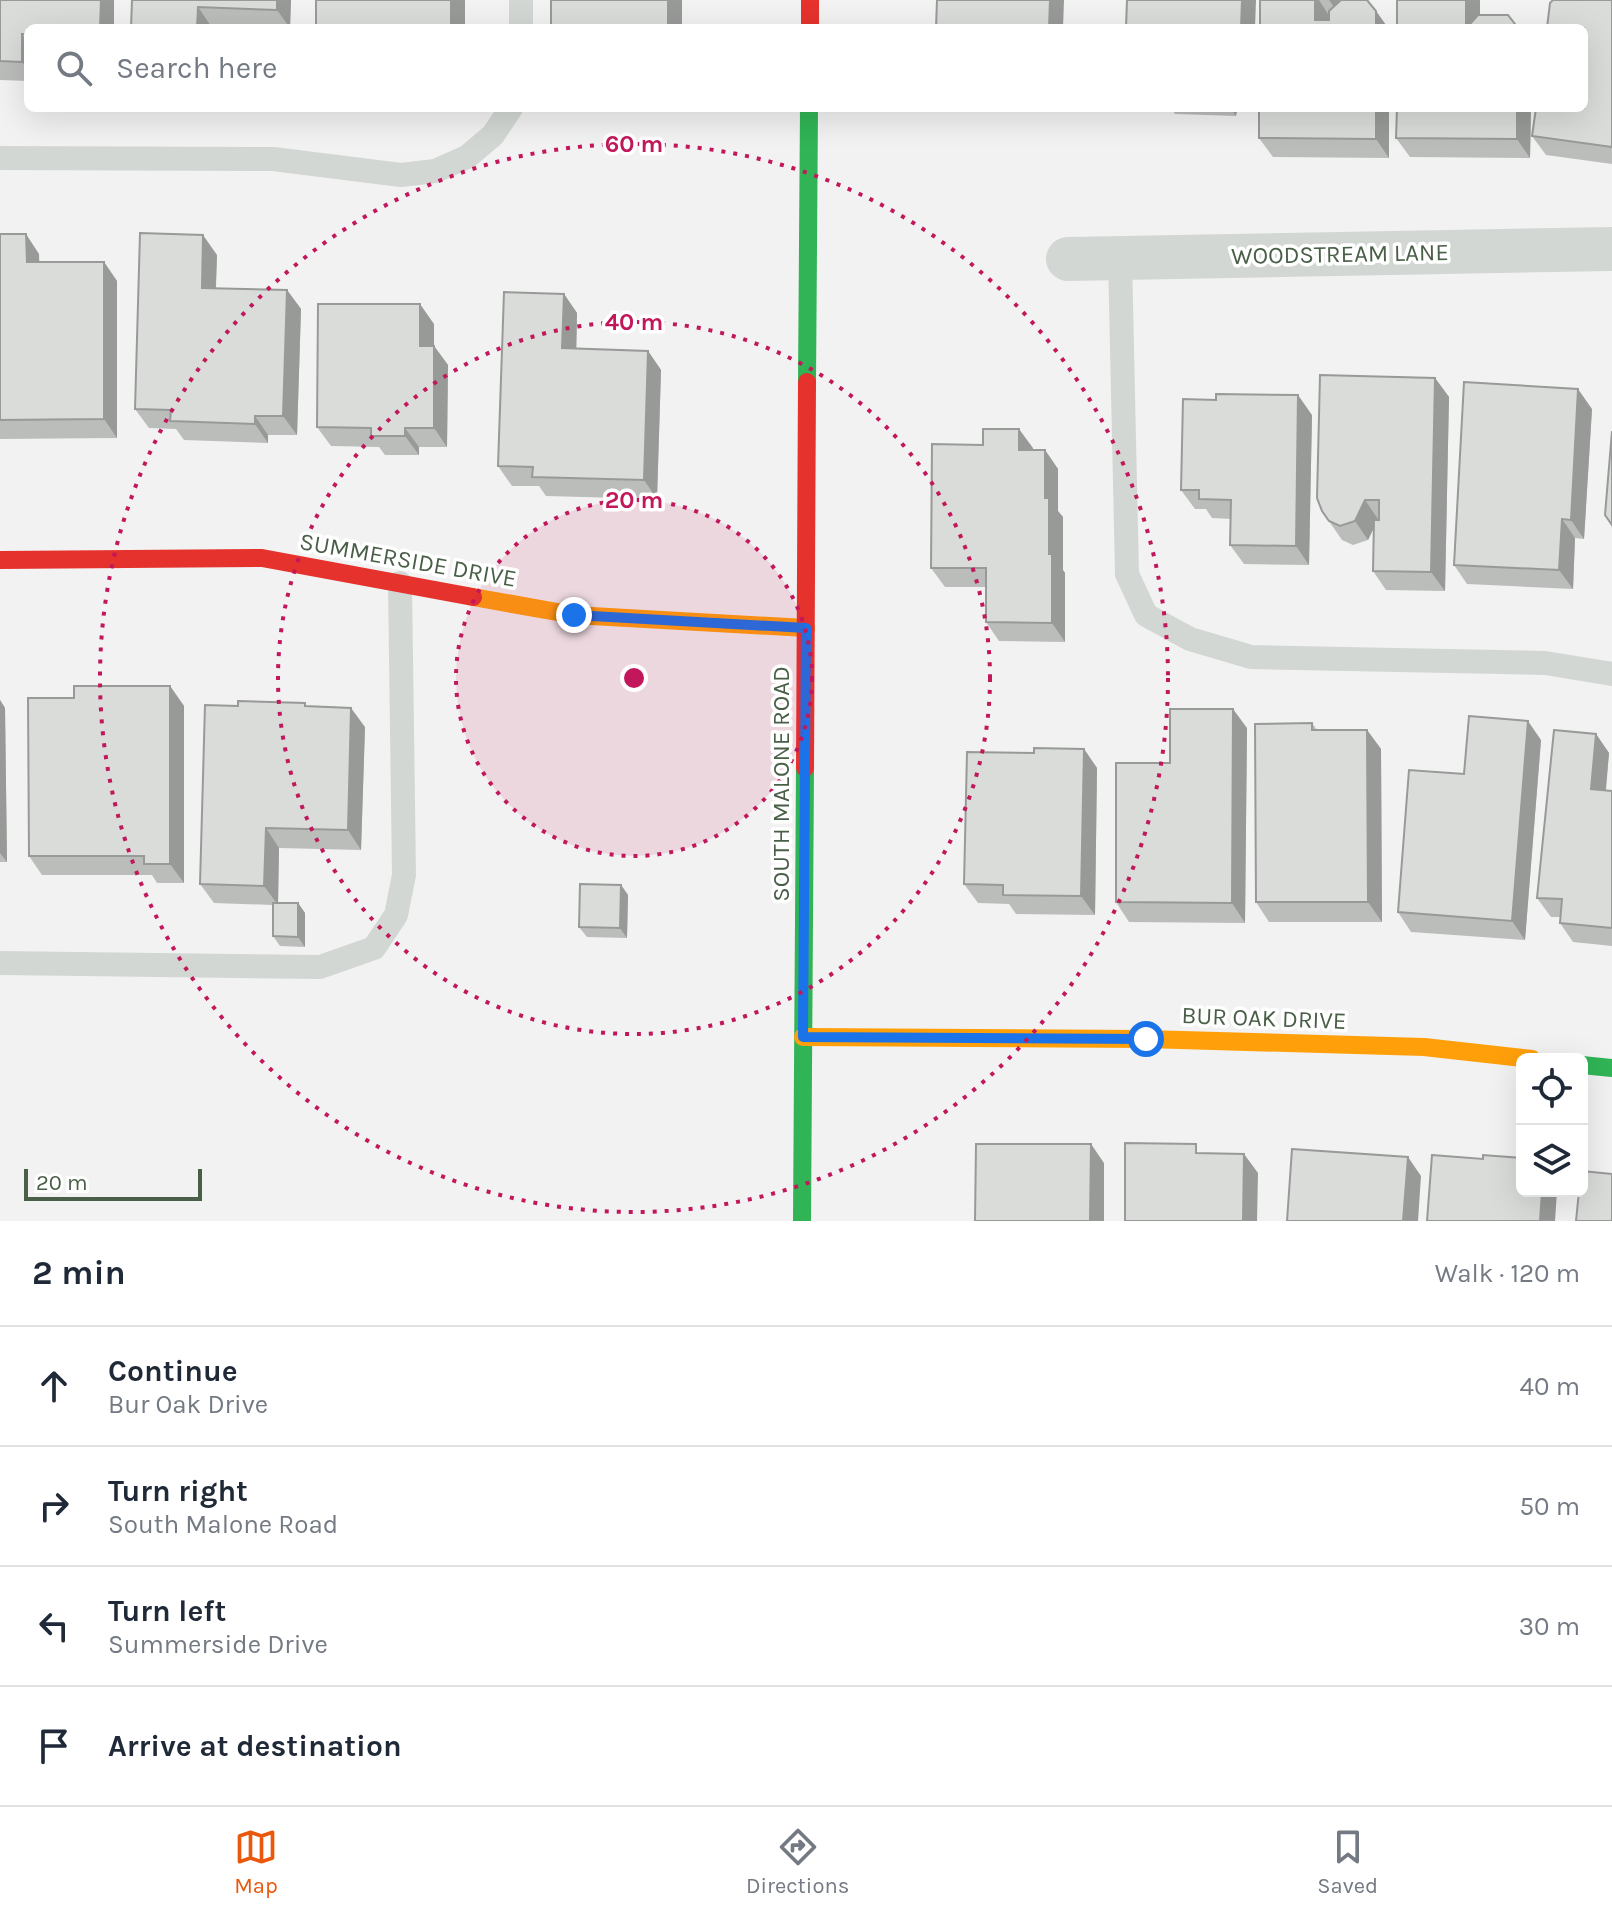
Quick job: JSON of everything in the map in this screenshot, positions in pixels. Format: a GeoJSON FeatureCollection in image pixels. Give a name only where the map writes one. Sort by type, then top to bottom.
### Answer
{"type":"FeatureCollection","features":[{"type":"Feature","properties":{"kind":"street"},"geometry":{"type":"LineString","coordinates":[[810,0],[810,24]]}},
{"type":"Feature","properties":{"kind":"street","name":"SOUTH MALONE ROAD"},"geometry":{"type":"LineString","coordinates":[[802,1221],[809,112]]}},
{"type":"Feature","properties":{"kind":"street","name":"WOODSTREAM LANE"},"geometry":{"type":"LineString","coordinates":[[1068,259],[1612,249]]}},
{"type":"Feature","properties":{"kind":"street","name":"SUMMERSIDE DRIVE"},"geometry":{"type":"LineString","coordinates":[[0,560],[262,558],[574,615],[806,628]]}},
{"type":"Feature","properties":{"kind":"street","name":"BUR OAK DRIVE"},"geometry":{"type":"LineString","coordinates":[[803,1037],[1146,1039],[1393,1046],[1516,1058]]}},
{"type":"Feature","properties":{"kind":"street"},"geometry":{"type":"LineString","coordinates":[[1588,1066],[1612,1068]]}},
{"type":"Feature","properties":{"kind":"lane"},"geometry":{"type":"LineString","coordinates":[[521,0],[521,24]]}},
{"type":"Feature","properties":{"kind":"lane"},"geometry":{"type":"LineString","coordinates":[[0,158],[273,159],[401,175],[435,171],[467,157],[493,135],[508,112]]}},
{"type":"Feature","properties":{"kind":"lane"},"geometry":{"type":"LineString","coordinates":[[1120,258],[1127,574],[1146,615],[1190,639],[1251,657],[1545,663],[1612,674]]}},
{"type":"Feature","properties":{"kind":"lane"},"geometry":{"type":"LineString","coordinates":[[0,963],[320,967],[374,948],[396,915],[404,875],[400,583]]}},
{"type":"Feature","properties":{"kind":"building"},"geometry":{"type":"Polygon","coordinates":[[[0,0],[101,0],[100,24],[24,24],[22,62],[0,61],[0,0]]]}},
{"type":"Feature","properties":{"kind":"building"},"geometry":{"type":"Polygon","coordinates":[[[132,0],[277,0],[277,10],[198,7],[197,24],[131,24],[132,0]]]}},
{"type":"Feature","properties":{"kind":"building"},"geometry":{"type":"Polygon","coordinates":[[[316,0],[451,0],[451,24],[316,24],[316,0]]]}},
{"type":"Feature","properties":{"kind":"building"},"geometry":{"type":"Polygon","coordinates":[[[551,0],[668,0],[668,24],[551,24],[551,0]]]}},
{"type":"Feature","properties":{"kind":"building"},"geometry":{"type":"Polygon","coordinates":[[[937,0],[1050,0],[1049,24],[936,24],[937,0]]]}},
{"type":"Feature","properties":{"kind":"building"},"geometry":{"type":"Polygon","coordinates":[[[1127,0],[1242,0],[1241,24],[1126,24],[1127,0]]]}},
{"type":"Feature","properties":{"kind":"building"},"geometry":{"type":"Polygon","coordinates":[[[1260,0],[1315,0],[1315,20],[1329,20],[1329,11],[1341,0],[1367,0],[1376,11],[1376,24],[1260,24],[1260,0]]]}},
{"type":"Feature","properties":{"kind":"building"},"geometry":{"type":"Polygon","coordinates":[[[1397,0],[1466,0],[1466,24],[1397,24],[1397,0]]]}},
{"type":"Feature","properties":{"kind":"building"},"geometry":{"type":"Polygon","coordinates":[[[1553,0],[1612,0],[1612,147],[1532,136],[1535,112],[1588,112],[1588,24],[1547,24],[1553,0]]]}},
{"type":"Feature","properties":{"kind":"building"},"geometry":{"type":"Polygon","coordinates":[[[1478,15],[1508,15],[1515,24],[1470,24],[1478,15]]]}},
{"type":"Feature","properties":{"kind":"building"},"geometry":{"type":"Polygon","coordinates":[[[1259,112],[1376,112],[1376,139],[1259,138],[1259,112]]]}},
{"type":"Feature","properties":{"kind":"building"},"geometry":{"type":"Polygon","coordinates":[[[1397,112],[1517,112],[1517,139],[1396,138],[1397,112]]]}},
{"type":"Feature","properties":{"kind":"building"},"geometry":{"type":"Polygon","coordinates":[[[140,233],[203,235],[202,288],[287,290],[283,416],[255,416],[255,424],[170,421],[171,410],[135,409],[140,233]]]}},
{"type":"Feature","properties":{"kind":"building"},"geometry":{"type":"Polygon","coordinates":[[[0,234],[26,234],[27,262],[104,262],[104,419],[0,420],[0,234]]]}},
{"type":"Feature","properties":{"kind":"building"},"geometry":{"type":"Polygon","coordinates":[[[504,292],[564,294],[562,348],[648,351],[644,480],[532,477],[533,467],[498,466],[504,292]]]}},
{"type":"Feature","properties":{"kind":"building"},"geometry":{"type":"Polygon","coordinates":[[[318,304],[420,304],[420,346],[434,346],[434,428],[405,428],[405,436],[371,436],[371,428],[317,427],[318,304]]]}},
{"type":"Feature","properties":{"kind":"building"},"geometry":{"type":"Polygon","coordinates":[[[1320,375],[1435,378],[1431,572],[1373,571],[1374,520],[1379,520],[1379,500],[1365,500],[1355,521],[1340,526],[1329,521],[1322,511],[1317,498],[1320,375]]]}},
{"type":"Feature","properties":{"kind":"building"},"geometry":{"type":"Polygon","coordinates":[[[1464,382],[1578,389],[1571,520],[1562,519],[1559,570],[1454,565],[1464,382]]]}},
{"type":"Feature","properties":{"kind":"building"},"geometry":{"type":"Polygon","coordinates":[[[1216,394],[1298,395],[1296,546],[1230,545],[1231,500],[1199,499],[1199,490],[1181,490],[1183,399],[1216,400],[1216,394]]]}},
{"type":"Feature","properties":{"kind":"building"},"geometry":{"type":"Polygon","coordinates":[[[983,429],[1019,429],[1019,450],[1045,450],[1045,498],[1049,498],[1049,554],[1052,554],[1052,623],[986,622],[986,568],[931,568],[932,444],[983,445],[983,429]]]}},
{"type":"Feature","properties":{"kind":"building"},"geometry":{"type":"Polygon","coordinates":[[[1612,431],[1612,525],[1605,515],[1612,431]]]}},
{"type":"Feature","properties":{"kind":"building"},"geometry":{"type":"Polygon","coordinates":[[[74,686],[170,686],[170,864],[144,864],[144,856],[29,856],[28,698],[74,698],[74,686]]]}},
{"type":"Feature","properties":{"kind":"building"},"geometry":{"type":"Polygon","coordinates":[[[238,701],[351,708],[348,830],[266,828],[264,886],[200,884],[205,705],[238,706],[238,701]]]}},
{"type":"Feature","properties":{"kind":"building"},"geometry":{"type":"Polygon","coordinates":[[[1170,709],[1233,709],[1232,903],[1116,902],[1116,763],[1170,763],[1170,709]]]}},
{"type":"Feature","properties":{"kind":"building"},"geometry":{"type":"Polygon","coordinates":[[[1469,716],[1528,721],[1512,921],[1398,912],[1409,770],[1464,774],[1469,716]]]}},
{"type":"Feature","properties":{"kind":"building"},"geometry":{"type":"Polygon","coordinates":[[[1312,723],[1312,730],[1367,730],[1368,902],[1256,902],[1255,724],[1312,723]]]}},
{"type":"Feature","properties":{"kind":"building"},"geometry":{"type":"Polygon","coordinates":[[[1554,730],[1596,734],[1591,789],[1612,791],[1612,928],[1560,923],[1562,899],[1537,898],[1554,730]]]}},
{"type":"Feature","properties":{"kind":"building"},"geometry":{"type":"Polygon","coordinates":[[[1034,748],[1084,749],[1081,896],[1003,895],[1003,885],[964,884],[967,752],[1034,753],[1034,748]]]}},
{"type":"Feature","properties":{"kind":"building"},"geometry":{"type":"Polygon","coordinates":[[[580,884],[621,885],[620,928],[579,927],[580,884]]]}},
{"type":"Feature","properties":{"kind":"building"},"geometry":{"type":"Polygon","coordinates":[[[273,903],[298,903],[298,937],[273,936],[273,903]]]}},
{"type":"Feature","properties":{"kind":"building"},"geometry":{"type":"Polygon","coordinates":[[[1125,1143],[1196,1144],[1196,1153],[1244,1154],[1243,1221],[1125,1221],[1125,1143]]]}},
{"type":"Feature","properties":{"kind":"building"},"geometry":{"type":"Polygon","coordinates":[[[976,1144],[1091,1144],[1090,1221],[975,1221],[976,1144]]]}},
{"type":"Feature","properties":{"kind":"building"},"geometry":{"type":"Polygon","coordinates":[[[1292,1149],[1408,1157],[1403,1221],[1287,1221],[1292,1149]]]}},
{"type":"Feature","properties":{"kind":"building"},"geometry":{"type":"Polygon","coordinates":[[[1432,1155],[1483,1159],[1483,1155],[1516,1158],[1516,1197],[1542,1197],[1540,1221],[1427,1221],[1432,1155]]]}},
{"type":"Feature","properties":{"kind":"building"},"geometry":{"type":"Polygon","coordinates":[[[1588,1172],[1612,1174],[1612,1221],[1576,1221],[1578,1197],[1588,1197],[1588,1172]]]}},
{"type":"Feature","properties":{"kind":"traffic: fast"},"geometry":{"type":"LineString","coordinates":[[807,382],[809,112]]}},
{"type":"Feature","properties":{"kind":"traffic: fast"},"geometry":{"type":"LineString","coordinates":[[802,1221],[805,768]]}},
{"type":"Feature","properties":{"kind":"traffic: fast"},"geometry":{"type":"LineString","coordinates":[[1588,1066],[1612,1068]]}},
{"type":"Feature","properties":{"kind":"traffic: slow"},"geometry":{"type":"LineString","coordinates":[[473,597],[574,615],[806,628]]}},
{"type":"Feature","properties":{"kind":"traffic: slow"},"geometry":{"type":"LineString","coordinates":[[803,1037],[1146,1039],[1424,1047],[1516,1057]]}},
{"type":"Feature","properties":{"kind":"traffic: jam"},"geometry":{"type":"LineString","coordinates":[[810,0],[810,24]]}},
{"type":"Feature","properties":{"kind":"traffic: jam"},"geometry":{"type":"LineString","coordinates":[[805,768],[807,382]]}},
{"type":"Feature","properties":{"kind":"traffic: jam"},"geometry":{"type":"LineString","coordinates":[[0,560],[262,558],[473,597]]}},
{"type":"Feature","properties":{"kind":"route"},"geometry":{"type":"LineString","coordinates":[[574,615],[806,628],[803,1037],[1146,1039]]}}]}
